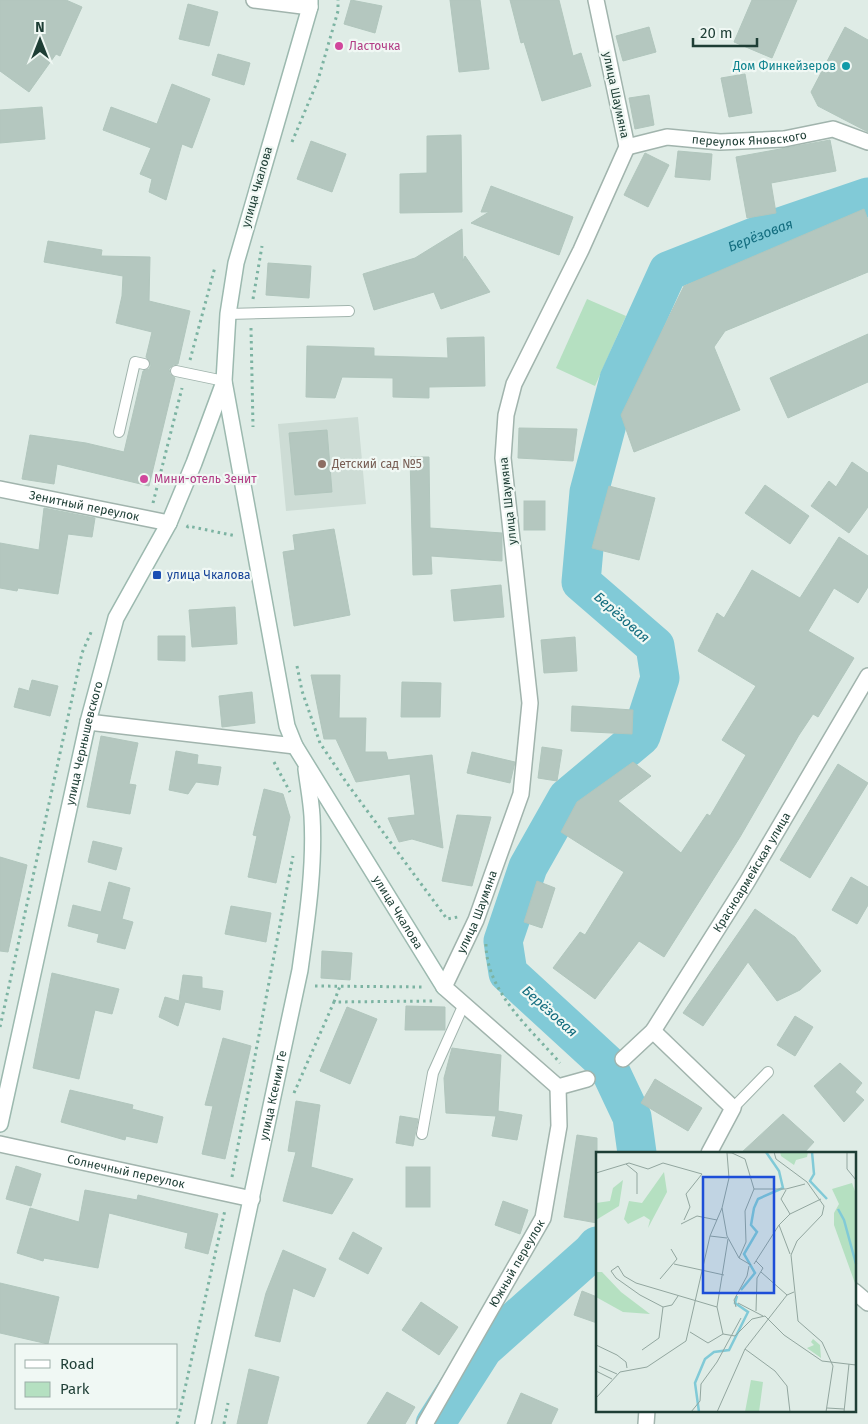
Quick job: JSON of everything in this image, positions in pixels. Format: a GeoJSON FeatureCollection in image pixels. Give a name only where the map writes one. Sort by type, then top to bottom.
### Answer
{"type":"FeatureCollection","features":[{"type":"Feature","properties":{"kind":"street"},"geometry":{"type":"LineString","coordinates":[[254,0],[310,4]]}},
{"type":"Feature","properties":{"kind":"street","name":"улица Шаумяна"},"geometry":{"type":"LineString","coordinates":[[444,987],[476,920],[521,794],[530,703],[503,458],[506,415],[514,384],[581,250],[627,147],[596,0]]}},
{"type":"Feature","properties":{"kind":"street","name":"улица Чкалова"},"geometry":{"type":"LineString","coordinates":[[310,4],[236,263],[228,314],[224,381],[287,726],[295,746],[305,763],[444,987],[558,1087]]}},
{"type":"Feature","properties":{"kind":"street","name":"переулок Яновского"},"geometry":{"type":"LineString","coordinates":[[627,147],[667,138],[720,142],[774,140],[833,129],[868,142]]}},
{"type":"Feature","properties":{"kind":"street","name":"улица Чернышевского"},"geometry":{"type":"LineString","coordinates":[[0,1124],[88,722],[116,618],[170,523],[224,381]]}},
{"type":"Feature","properties":{"kind":"street","name":"Зенитный переулок"},"geometry":{"type":"LineString","coordinates":[[0,489],[170,523]]}},
{"type":"Feature","properties":{"kind":"street","name":"Красноармейская улица"},"geometry":{"type":"LineString","coordinates":[[623,1059],[653,1031],[747,882],[868,676]]}},
{"type":"Feature","properties":{"kind":"street"},"geometry":{"type":"LineString","coordinates":[[88,722],[295,746]]}},
{"type":"Feature","properties":{"kind":"street","name":"улица Ксении Ге"},"geometry":{"type":"LineString","coordinates":[[203,1424],[297,986],[310,900],[312,855],[312,815],[305,763]]}},
{"type":"Feature","properties":{"kind":"street"},"geometry":{"type":"LineString","coordinates":[[653,1031],[733,1108],[710,1152]]}},
{"type":"Feature","properties":{"kind":"street"},"geometry":{"type":"LineString","coordinates":[[558,1087],[582,1081]]}},
{"type":"Feature","properties":{"kind":"street","name":"Южный переулок"},"geometry":{"type":"LineString","coordinates":[[424,1424],[542,1218],[559,1126],[558,1087]]}},
{"type":"Feature","properties":{"kind":"street","name":"Солнечный переулок"},"geometry":{"type":"LineString","coordinates":[[0,1144],[229,1192],[252,1199]]}},
{"type":"Feature","properties":{"kind":"street"},"geometry":{"type":"LineString","coordinates":[[856,1293],[868,1303]]}},
{"type":"Feature","properties":{"kind":"lane"},"geometry":{"type":"LineString","coordinates":[[228,314],[349,311]]}},
{"type":"Feature","properties":{"kind":"lane"},"geometry":{"type":"LineString","coordinates":[[119,432],[135,362],[144,364]]}},
{"type":"Feature","properties":{"kind":"lane"},"geometry":{"type":"LineString","coordinates":[[176,371],[224,381]]}},
{"type":"Feature","properties":{"kind":"lane"},"geometry":{"type":"LineString","coordinates":[[422,1134],[433,1073],[462,1003]]}},
{"type":"Feature","properties":{"kind":"lane"},"geometry":{"type":"LineString","coordinates":[[733,1108],[768,1072]]}},
{"type":"Feature","properties":{"kind":"path"},"geometry":{"type":"LineString","coordinates":[[289,152],[318,80],[338,11],[338,0]]}},
{"type":"Feature","properties":{"kind":"path"},"geometry":{"type":"LineString","coordinates":[[254,434],[250,358],[251,313],[255,277],[262,243]]}},
{"type":"Feature","properties":{"kind":"path"},"geometry":{"type":"LineString","coordinates":[[184,534],[188,526],[234,536],[252,535]]}},
{"type":"Feature","properties":{"kind":"path"},"geometry":{"type":"LineString","coordinates":[[234,536],[236,546]]}},
{"type":"Feature","properties":{"kind":"path"},"geometry":{"type":"LineString","coordinates":[[296,662],[302,690],[320,743],[346,782],[448,919]]}},
{"type":"Feature","properties":{"kind":"path"},"geometry":{"type":"LineString","coordinates":[[269,744],[272,758],[292,796]]}},
{"type":"Feature","properties":{"kind":"path"},"geometry":{"type":"LineString","coordinates":[[177,1424],[229,1192],[294,850]]}},
{"type":"Feature","properties":{"kind":"path"},"geometry":{"type":"LineString","coordinates":[[486,938],[486,957],[493,981],[512,1006],[582,1081]]}},
{"type":"Feature","properties":{"kind":"path"},"geometry":{"type":"LineString","coordinates":[[297,986],[444,987]]}},
{"type":"Feature","properties":{"kind":"path"},"geometry":{"type":"LineString","coordinates":[[293,1095],[340,986]]}},
{"type":"Feature","properties":{"kind":"path"},"geometry":{"type":"LineString","coordinates":[[334,1002],[462,1003]]}},
{"type":"Feature","properties":{"kind":"shaded area","name":"Детский сад №5"},"geometry":{"type":"Polygon","coordinates":[[[358,417],[366,504],[286,511],[278,424],[358,417]]]}},
{"type":"Feature","properties":{"kind":"green space"},"geometry":{"type":"Polygon","coordinates":[[[587,299],[626,316],[595,386],[556,368],[587,299]]]}},
{"type":"Feature","properties":{"kind":"building"},"geometry":{"type":"Polygon","coordinates":[[[0,0],[66,0],[82,7],[60,56],[56,54],[29,92],[0,71],[0,0]]]}},
{"type":"Feature","properties":{"kind":"building"},"geometry":{"type":"Polygon","coordinates":[[[351,0],[382,6],[375,33],[344,24],[351,0]]]}},
{"type":"Feature","properties":{"kind":"building"},"geometry":{"type":"Polygon","coordinates":[[[450,0],[480,0],[489,69],[459,72],[450,0]]]}},
{"type":"Feature","properties":{"kind":"building"},"geometry":{"type":"Polygon","coordinates":[[[510,0],[559,0],[573,56],[581,53],[591,86],[542,101],[524,42],[521,43],[510,0]]]}},
{"type":"Feature","properties":{"kind":"building"},"geometry":{"type":"Polygon","coordinates":[[[752,0],[797,0],[772,58],[734,42],[752,0]]]}},
{"type":"Feature","properties":{"kind":"building"},"geometry":{"type":"Polygon","coordinates":[[[188,4],[218,12],[209,46],[179,39],[188,4]]]}},
{"type":"Feature","properties":{"kind":"building"},"geometry":{"type":"Polygon","coordinates":[[[649,27],[656,52],[623,61],[616,36],[649,27]]]}},
{"type":"Feature","properties":{"kind":"building","name":"Дом Финкейзеров"},"geometry":{"type":"Polygon","coordinates":[[[845,27],[868,40],[868,132],[818,106],[811,92],[845,27]]]}},
{"type":"Feature","properties":{"kind":"building"},"geometry":{"type":"Polygon","coordinates":[[[218,54],[250,63],[244,85],[212,75],[218,54]]]}},
{"type":"Feature","properties":{"kind":"building"},"geometry":{"type":"Polygon","coordinates":[[[745,74],[752,113],[729,117],[721,78],[745,74]]]}},
{"type":"Feature","properties":{"kind":"building"},"geometry":{"type":"Polygon","coordinates":[[[172,84],[210,99],[192,148],[182,144],[166,200],[149,192],[152,179],[140,174],[151,148],[103,130],[111,107],[157,124],[172,84]]]}},
{"type":"Feature","properties":{"kind":"building"},"geometry":{"type":"Polygon","coordinates":[[[649,95],[654,125],[635,129],[629,98],[649,95]]]}},
{"type":"Feature","properties":{"kind":"building"},"geometry":{"type":"Polygon","coordinates":[[[42,107],[45,139],[0,143],[0,110],[42,107]]]}},
{"type":"Feature","properties":{"kind":"building"},"geometry":{"type":"Polygon","coordinates":[[[461,135],[462,212],[400,213],[400,174],[427,173],[427,136],[461,135]]]}},
{"type":"Feature","properties":{"kind":"building"},"geometry":{"type":"Polygon","coordinates":[[[830,140],[836,171],[771,183],[776,213],[747,218],[736,157],[830,140]]]}},
{"type":"Feature","properties":{"kind":"building"},"geometry":{"type":"Polygon","coordinates":[[[311,141],[346,154],[332,192],[297,179],[311,141]]]}},
{"type":"Feature","properties":{"kind":"building"},"geometry":{"type":"Polygon","coordinates":[[[678,151],[712,154],[710,180],[675,177],[678,151]]]}},
{"type":"Feature","properties":{"kind":"building"},"geometry":{"type":"Polygon","coordinates":[[[645,153],[669,165],[648,207],[624,195],[645,153]]]}},
{"type":"Feature","properties":{"kind":"building"},"geometry":{"type":"Polygon","coordinates":[[[491,186],[573,217],[559,255],[471,223],[489,212],[481,212],[491,186]]]}},
{"type":"Feature","properties":{"kind":"building"},"geometry":{"type":"Polygon","coordinates":[[[864,209],[868,220],[868,272],[725,331],[714,347],[740,410],[634,452],[621,415],[684,286],[864,209]]]}},
{"type":"Feature","properties":{"kind":"building"},"geometry":{"type":"Polygon","coordinates":[[[462,229],[463,261],[465,256],[490,292],[441,309],[434,292],[374,310],[363,274],[415,258],[462,229]]]}},
{"type":"Feature","properties":{"kind":"building"},"geometry":{"type":"Polygon","coordinates":[[[48,241],[102,250],[101,256],[150,257],[149,301],[190,311],[178,364],[173,365],[169,369],[170,374],[175,378],[149,486],[57,464],[54,484],[22,479],[30,435],[86,443],[124,452],[143,371],[149,369],[151,365],[146,357],[152,332],[116,323],[122,296],[123,276],[44,262],[48,241]]]}},
{"type":"Feature","properties":{"kind":"building"},"geometry":{"type":"Polygon","coordinates":[[[268,263],[311,266],[309,298],[266,295],[268,263]]]}},
{"type":"Feature","properties":{"kind":"building"},"geometry":{"type":"Polygon","coordinates":[[[868,334],[868,382],[788,418],[770,378],[868,334]]]}},
{"type":"Feature","properties":{"kind":"building"},"geometry":{"type":"Polygon","coordinates":[[[484,337],[485,386],[429,387],[429,398],[393,397],[393,378],[342,377],[335,398],[306,397],[307,346],[374,348],[374,356],[448,358],[447,338],[484,337]]]}},
{"type":"Feature","properties":{"kind":"building"},"geometry":{"type":"Polygon","coordinates":[[[519,428],[577,429],[573,461],[518,458],[519,428]]]}},
{"type":"Feature","properties":{"kind":"building"},"geometry":{"type":"Polygon","coordinates":[[[327,430],[332,492],[295,495],[289,433],[327,430]]]}},
{"type":"Feature","properties":{"kind":"building"},"geometry":{"type":"Polygon","coordinates":[[[410,457],[429,457],[430,528],[502,533],[502,561],[431,556],[432,574],[413,575],[410,457]]]}},
{"type":"Feature","properties":{"kind":"building"},"geometry":{"type":"Polygon","coordinates":[[[852,462],[868,473],[868,507],[849,533],[811,506],[829,481],[836,487],[852,462]]]}},
{"type":"Feature","properties":{"kind":"building"},"geometry":{"type":"Polygon","coordinates":[[[765,485],[809,516],[790,544],[745,513],[765,485]]]}},
{"type":"Feature","properties":{"kind":"building"},"geometry":{"type":"Polygon","coordinates":[[[609,486],[655,498],[639,560],[592,548],[609,486]]]}},
{"type":"Feature","properties":{"kind":"building"},"geometry":{"type":"Polygon","coordinates":[[[524,501],[545,501],[545,530],[524,530],[524,501]]]}},
{"type":"Feature","properties":{"kind":"building"},"geometry":{"type":"Polygon","coordinates":[[[44,508],[95,518],[92,537],[68,534],[58,594],[18,588],[17,591],[0,588],[0,543],[39,550],[44,508]]]}},
{"type":"Feature","properties":{"kind":"building"},"geometry":{"type":"Polygon","coordinates":[[[334,529],[350,615],[294,626],[283,552],[295,550],[293,535],[334,529]]]}},
{"type":"Feature","properties":{"kind":"building"},"geometry":{"type":"Polygon","coordinates":[[[839,537],[868,556],[868,587],[858,603],[834,588],[808,631],[854,658],[818,717],[813,714],[799,735],[740,837],[664,957],[639,941],[595,999],[553,968],[580,932],[585,935],[624,872],[561,832],[577,802],[633,762],[651,776],[618,801],[681,853],[707,814],[710,816],[746,755],[722,740],[756,686],[698,651],[717,613],[724,618],[752,570],[800,598],[839,537]]]}},
{"type":"Feature","properties":{"kind":"building"},"geometry":{"type":"Polygon","coordinates":[[[501,585],[504,617],[454,621],[451,590],[501,585]]]}},
{"type":"Feature","properties":{"kind":"building"},"geometry":{"type":"Polygon","coordinates":[[[235,607],[237,644],[192,647],[189,610],[235,607]]]}},
{"type":"Feature","properties":{"kind":"building"},"geometry":{"type":"Polygon","coordinates":[[[158,636],[185,636],[185,661],[158,660],[158,636]]]}},
{"type":"Feature","properties":{"kind":"building"},"geometry":{"type":"Polygon","coordinates":[[[575,637],[577,671],[544,673],[541,640],[575,637]]]}},
{"type":"Feature","properties":{"kind":"building"},"geometry":{"type":"Polygon","coordinates":[[[311,675],[340,675],[339,718],[366,718],[365,752],[386,752],[388,760],[432,755],[443,848],[412,839],[399,842],[388,818],[415,815],[410,774],[356,782],[336,739],[324,739],[311,675]]]}},
{"type":"Feature","properties":{"kind":"building"},"geometry":{"type":"Polygon","coordinates":[[[32,680],[58,686],[50,716],[14,707],[19,688],[29,691],[32,680]]]}},
{"type":"Feature","properties":{"kind":"building"},"geometry":{"type":"Polygon","coordinates":[[[402,682],[441,683],[440,717],[401,717],[402,682]]]}},
{"type":"Feature","properties":{"kind":"building"},"geometry":{"type":"Polygon","coordinates":[[[252,692],[255,723],[222,727],[219,696],[252,692]]]}},
{"type":"Feature","properties":{"kind":"building"},"geometry":{"type":"Polygon","coordinates":[[[572,706],[633,710],[632,734],[571,731],[572,706]]]}},
{"type":"Feature","properties":{"kind":"building"},"geometry":{"type":"Polygon","coordinates":[[[101,736],[138,743],[129,784],[136,785],[130,814],[87,807],[101,736]]]}},
{"type":"Feature","properties":{"kind":"building"},"geometry":{"type":"Polygon","coordinates":[[[542,747],[562,750],[557,781],[538,778],[542,747]]]}},
{"type":"Feature","properties":{"kind":"building"},"geometry":{"type":"Polygon","coordinates":[[[176,751],[198,755],[197,764],[221,767],[218,785],[196,782],[188,794],[169,790],[176,751]]]}},
{"type":"Feature","properties":{"kind":"building"},"geometry":{"type":"Polygon","coordinates":[[[472,752],[515,762],[510,783],[467,773],[472,752]]]}},
{"type":"Feature","properties":{"kind":"building"},"geometry":{"type":"Polygon","coordinates":[[[838,764],[868,783],[810,878],[780,860],[838,764]]]}},
{"type":"Feature","properties":{"kind":"building"},"geometry":{"type":"Polygon","coordinates":[[[264,789],[283,794],[290,817],[276,883],[248,877],[257,836],[253,835],[264,789]]]}},
{"type":"Feature","properties":{"kind":"building"},"geometry":{"type":"Polygon","coordinates":[[[457,815],[491,817],[472,886],[442,881],[457,815]]]}},
{"type":"Feature","properties":{"kind":"building"},"geometry":{"type":"Polygon","coordinates":[[[93,841],[122,848],[116,870],[88,862],[93,841]]]}},
{"type":"Feature","properties":{"kind":"building"},"geometry":{"type":"Polygon","coordinates":[[[0,857],[27,865],[8,952],[0,951],[0,857]]]}},
{"type":"Feature","properties":{"kind":"building"},"geometry":{"type":"Polygon","coordinates":[[[851,877],[868,887],[868,905],[857,924],[832,910],[851,877]]]}},
{"type":"Feature","properties":{"kind":"building"},"geometry":{"type":"Polygon","coordinates":[[[537,881],[555,888],[542,928],[524,922],[537,881]]]}},
{"type":"Feature","properties":{"kind":"building"},"geometry":{"type":"Polygon","coordinates":[[[109,882],[130,888],[122,919],[133,922],[125,949],[97,942],[99,934],[68,926],[73,905],[101,912],[109,882]]]}},
{"type":"Feature","properties":{"kind":"building"},"geometry":{"type":"Polygon","coordinates":[[[231,906],[271,913],[266,942],[225,934],[231,906]]]}},
{"type":"Feature","properties":{"kind":"building"},"geometry":{"type":"Polygon","coordinates":[[[755,909],[795,937],[821,971],[800,990],[777,1001],[748,962],[703,1026],[683,1013],[755,909]]]}},
{"type":"Feature","properties":{"kind":"building"},"geometry":{"type":"Polygon","coordinates":[[[322,951],[352,953],[350,980],[321,978],[322,951]]]}},
{"type":"Feature","properties":{"kind":"building"},"geometry":{"type":"Polygon","coordinates":[[[52,973],[119,989],[112,1014],[95,1010],[79,1079],[33,1068],[52,973]]]}},
{"type":"Feature","properties":{"kind":"building"},"geometry":{"type":"Polygon","coordinates":[[[183,975],[202,977],[202,988],[223,991],[220,1010],[185,1002],[178,1026],[159,1017],[165,997],[179,1001],[183,975]]]}},
{"type":"Feature","properties":{"kind":"building"},"geometry":{"type":"Polygon","coordinates":[[[406,1006],[445,1007],[445,1030],[405,1030],[406,1006]]]}},
{"type":"Feature","properties":{"kind":"building"},"geometry":{"type":"Polygon","coordinates":[[[347,1007],[377,1019],[350,1084],[320,1071],[347,1007]]]}},
{"type":"Feature","properties":{"kind":"building"},"geometry":{"type":"Polygon","coordinates":[[[795,1016],[813,1027],[795,1056],[777,1045],[795,1016]]]}},
{"type":"Feature","properties":{"kind":"building"},"geometry":{"type":"Polygon","coordinates":[[[223,1038],[251,1046],[225,1159],[202,1154],[213,1106],[205,1105],[223,1038]]]}},
{"type":"Feature","properties":{"kind":"building"},"geometry":{"type":"Polygon","coordinates":[[[452,1048],[501,1055],[498,1111],[522,1115],[517,1140],[492,1136],[496,1116],[446,1113],[444,1078],[452,1048]]]}},
{"type":"Feature","properties":{"kind":"building"},"geometry":{"type":"Polygon","coordinates":[[[840,1063],[862,1083],[855,1092],[864,1100],[844,1122],[814,1086],[840,1063]]]}},
{"type":"Feature","properties":{"kind":"building"},"geometry":{"type":"Polygon","coordinates":[[[655,1079],[702,1108],[688,1131],[641,1103],[655,1079]]]}},
{"type":"Feature","properties":{"kind":"building"},"geometry":{"type":"Polygon","coordinates":[[[70,1090],[133,1105],[132,1109],[163,1117],[157,1143],[126,1136],[125,1140],[61,1122],[70,1090]]]}},
{"type":"Feature","properties":{"kind":"building"},"geometry":{"type":"Polygon","coordinates":[[[296,1101],[320,1105],[311,1167],[353,1179],[332,1214],[283,1201],[296,1152],[288,1151],[296,1101]]]}},
{"type":"Feature","properties":{"kind":"building"},"geometry":{"type":"Polygon","coordinates":[[[783,1114],[814,1142],[805,1152],[742,1152],[783,1114]]]}},
{"type":"Feature","properties":{"kind":"building"},"geometry":{"type":"Polygon","coordinates":[[[400,1116],[418,1119],[413,1146],[396,1143],[400,1116]]]}},
{"type":"Feature","properties":{"kind":"building"},"geometry":{"type":"Polygon","coordinates":[[[577,1135],[597,1138],[596,1223],[564,1217],[577,1135]]]}},
{"type":"Feature","properties":{"kind":"building"},"geometry":{"type":"Polygon","coordinates":[[[16,1166],[41,1174],[31,1206],[6,1199],[16,1166]]]}},
{"type":"Feature","properties":{"kind":"building"},"geometry":{"type":"Polygon","coordinates":[[[406,1167],[430,1167],[430,1207],[406,1207],[406,1167]]]}},
{"type":"Feature","properties":{"kind":"building"},"geometry":{"type":"Polygon","coordinates":[[[85,1190],[137,1200],[138,1195],[218,1214],[208,1254],[185,1248],[188,1233],[109,1213],[98,1268],[44,1258],[43,1261],[17,1253],[30,1208],[79,1222],[85,1190]]]}},
{"type":"Feature","properties":{"kind":"building"},"geometry":{"type":"Polygon","coordinates":[[[503,1201],[528,1210],[520,1234],[495,1225],[503,1201]]]}},
{"type":"Feature","properties":{"kind":"building"},"geometry":{"type":"Polygon","coordinates":[[[353,1232],[382,1248],[368,1274],[339,1259],[353,1232]]]}},
{"type":"Feature","properties":{"kind":"building"},"geometry":{"type":"Polygon","coordinates":[[[283,1250],[326,1269],[314,1297],[293,1288],[280,1342],[255,1336],[266,1293],[283,1250]]]}},
{"type":"Feature","properties":{"kind":"building"},"geometry":{"type":"Polygon","coordinates":[[[0,1283],[59,1297],[48,1344],[0,1333],[0,1283]]]}},
{"type":"Feature","properties":{"kind":"building"},"geometry":{"type":"Polygon","coordinates":[[[582,1291],[596,1297],[596,1323],[574,1315],[582,1291]]]}},
{"type":"Feature","properties":{"kind":"building"},"geometry":{"type":"Polygon","coordinates":[[[421,1302],[458,1327],[439,1355],[402,1330],[421,1302]]]}},
{"type":"Feature","properties":{"kind":"building"},"geometry":{"type":"Polygon","coordinates":[[[249,1369],[279,1377],[267,1424],[237,1424],[249,1369]]]}},
{"type":"Feature","properties":{"kind":"building"},"geometry":{"type":"Polygon","coordinates":[[[387,1392],[415,1407],[405,1424],[367,1424],[387,1392]]]}},
{"type":"Feature","properties":{"kind":"building"},"geometry":{"type":"Polygon","coordinates":[[[521,1393],[558,1409],[551,1424],[507,1424],[521,1393]]]}},
{"type":"Feature","properties":{"kind":"waterway","name":"Берёзовая"},"geometry":{"type":"LineString","coordinates":[[637,1152],[632,1117],[607,1064],[508,973],[503,941],[528,867],[567,798],[641,736],[660,678],[655,646],[581,582],[589,492],[619,379],[668,271],[780,227],[868,197]]}},
{"type":"Feature","properties":{"kind":"waterway","name":"Берёзовая"},"geometry":{"type":"LineString","coordinates":[[435,1424],[483,1349],[596,1247]]}},
{"type":"Feature","properties":{"kind":"place","name":"Ласточка"},"geometry":{"type":"Point","coordinates":[339,46]}},
{"type":"Feature","properties":{"kind":"place","name":"Дом Финкейзеров"},"geometry":{"type":"Point","coordinates":[846,66]}},
{"type":"Feature","properties":{"kind":"place","name":"Детский сад №5"},"geometry":{"type":"Point","coordinates":[322,464]}},
{"type":"Feature","properties":{"kind":"place","name":"Мини-отель Зенит"},"geometry":{"type":"Point","coordinates":[144,479]}},
{"type":"Feature","properties":{"kind":"place","name":"улица Чкалова"},"geometry":{"type":"Point","coordinates":[157,575]}}]}
